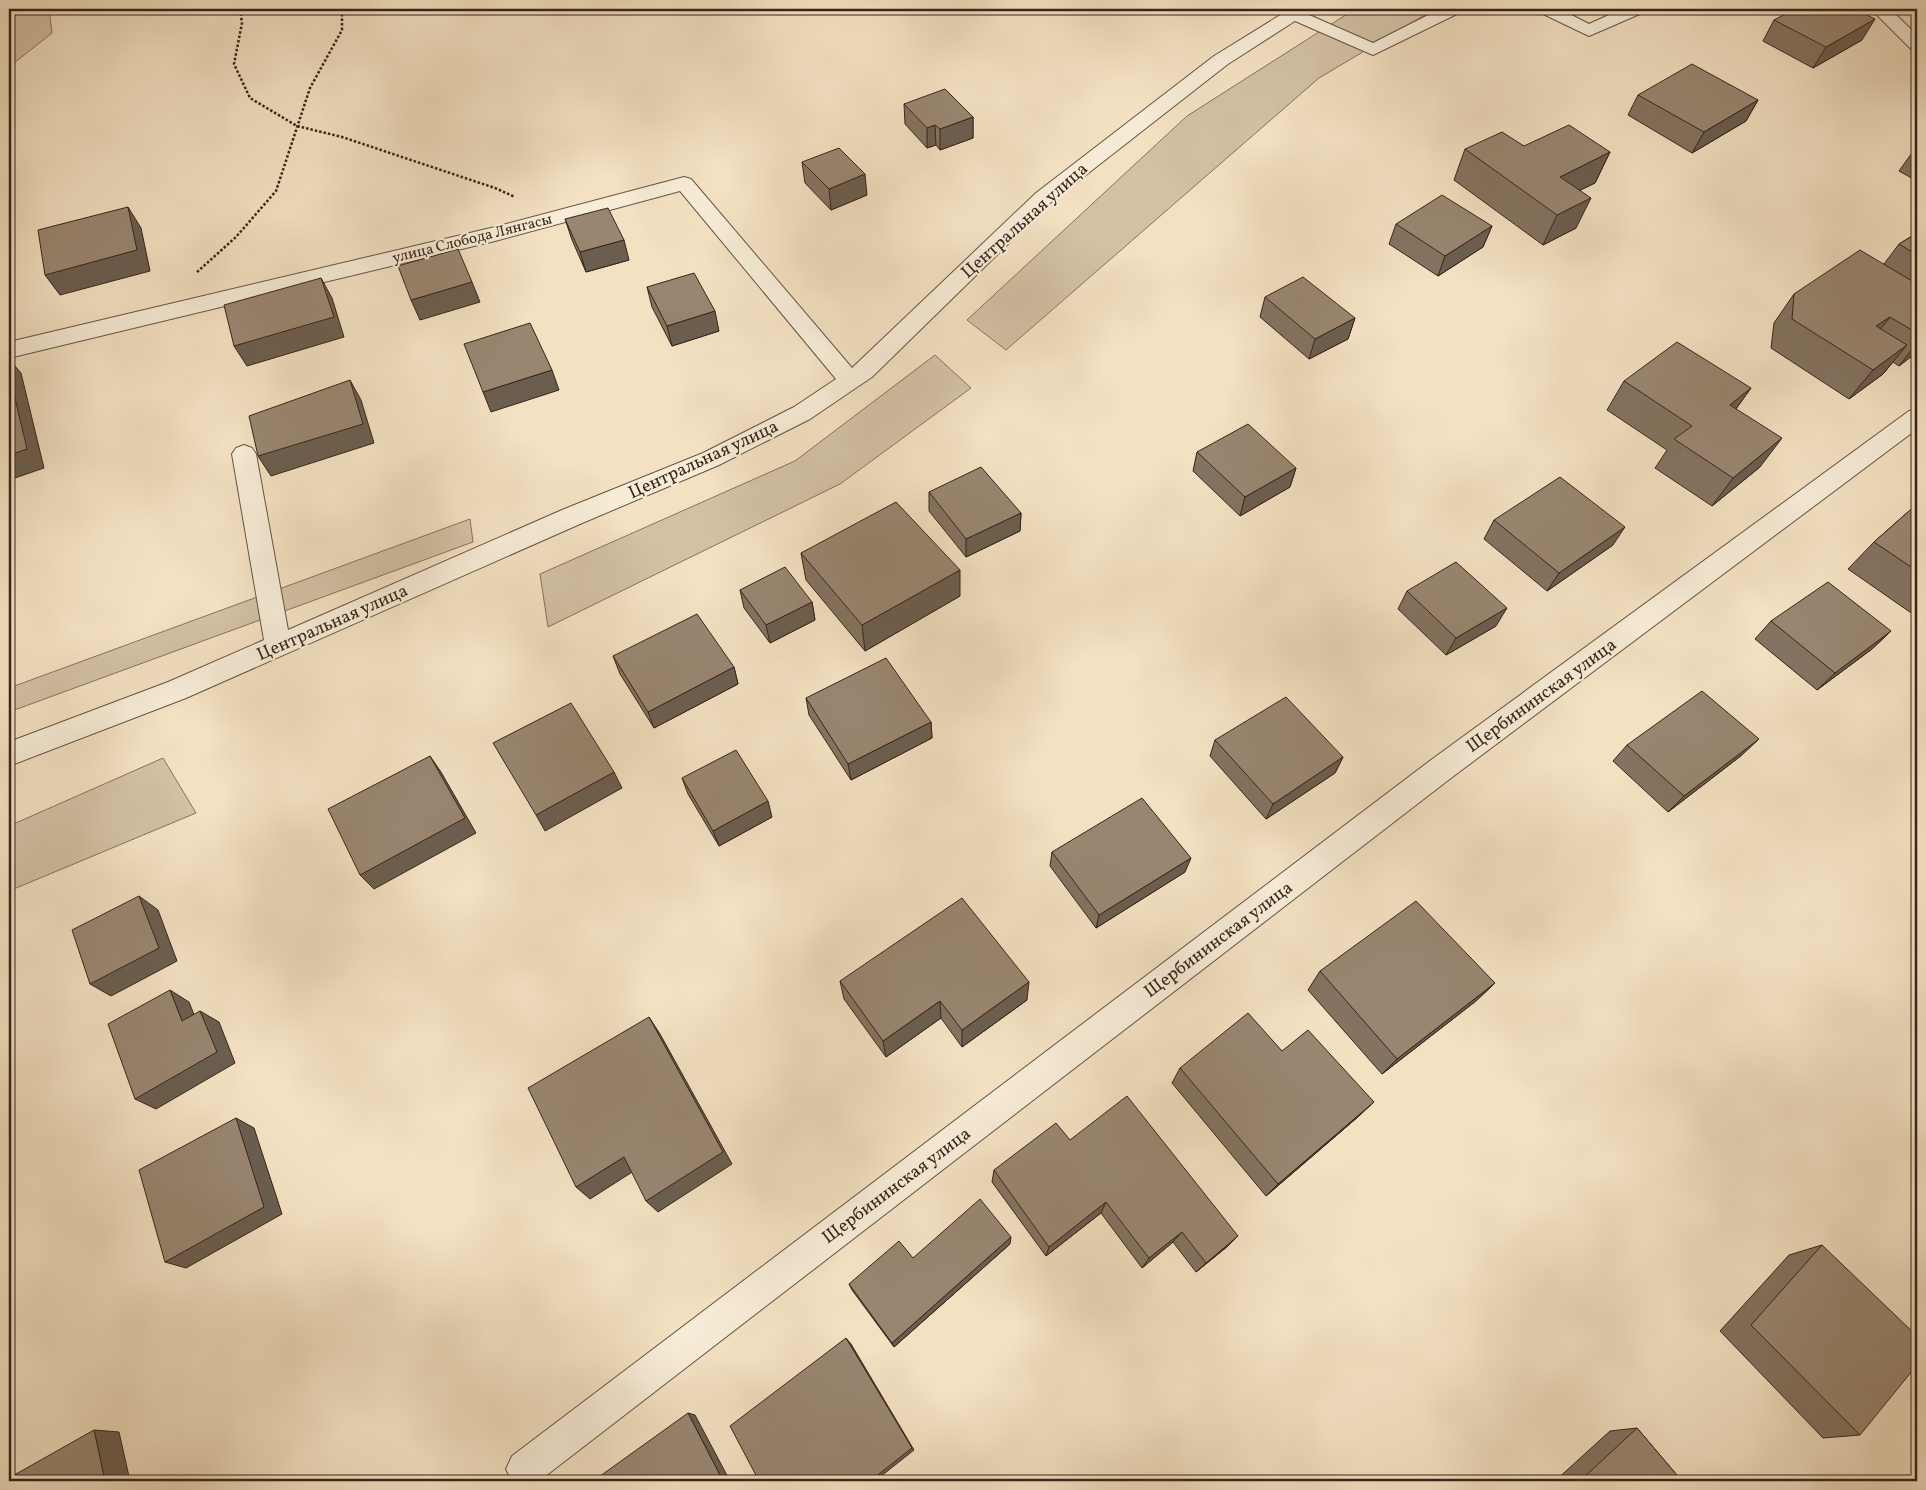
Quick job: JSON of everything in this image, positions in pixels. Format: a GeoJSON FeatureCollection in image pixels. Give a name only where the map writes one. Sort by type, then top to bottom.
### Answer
{"type":"FeatureCollection","features":[{"type":"Feature","properties":{"kind":"street"},"geometry":{"type":"LineString","coordinates":[[1297,12],[1373,50],[1453,9]]}},
{"type":"Feature","properties":{"kind":"street"},"geometry":{"type":"LineString","coordinates":[[1547,9],[1589,31],[1636,9]]}},
{"type":"Feature","properties":{"kind":"street"},"geometry":{"type":"LineString","coordinates":[[1880,9],[1917,45]]}},
{"type":"Feature","properties":{"kind":"street","name":"Центральная улица"},"geometry":{"type":"LineString","coordinates":[[9,754],[178,690],[571,517],[711,459],[802,413],[864,371],[1043,198],[1221,60],[1297,12]]}},
{"type":"Feature","properties":{"kind":"street","name":"улица Слобода Лянгасы"},"geometry":{"type":"LineString","coordinates":[[9,350],[476,239],[684,182],[850,380]]}},
{"type":"Feature","properties":{"kind":"street","name":"Щербининская улица"},"geometry":{"type":"LineString","coordinates":[[525,1469],[1441,769],[1917,417]]}},
{"type":"Feature","properties":{"kind":"street"},"geometry":{"type":"LineString","coordinates":[[244,454],[278,646]]}},
{"type":"Feature","properties":{"kind":"path"},"geometry":{"type":"LineString","coordinates":[[240,9],[242,23],[234,64],[250,98],[297,126],[342,137],[496,188],[556,217]]}},
{"type":"Feature","properties":{"kind":"path"},"geometry":{"type":"LineString","coordinates":[[190,278],[236,237],[276,191],[310,88],[342,30],[342,9]]}},
{"type":"Feature","properties":{"kind":"shaded area"},"geometry":{"type":"Polygon","coordinates":[[[9,9],[49,9],[52,33],[9,67],[9,9]]]}},
{"type":"Feature","properties":{"kind":"shaded area"},"geometry":{"type":"Polygon","coordinates":[[[1355,9],[1435,9],[1319,78],[1006,350],[967,320],[1187,116],[1355,9]]]}},
{"type":"Feature","properties":{"kind":"shaded area"},"geometry":{"type":"Polygon","coordinates":[[[935,355],[971,388],[840,484],[548,627],[540,574],[795,461],[935,355]]]}},
{"type":"Feature","properties":{"kind":"shaded area"},"geometry":{"type":"Polygon","coordinates":[[[470,519],[473,542],[9,712],[9,688],[470,519]]]}},
{"type":"Feature","properties":{"kind":"shaded area"},"geometry":{"type":"Polygon","coordinates":[[[163,758],[196,813],[9,891],[9,826],[163,758]]]}},
{"type":"Feature","properties":{"kind":"building"},"geometry":{"type":"Polygon","coordinates":[[[1795,9],[1854,9],[1875,19],[1826,47],[1774,20],[1795,9]]]}},
{"type":"Feature","properties":{"kind":"building"},"geometry":{"type":"Polygon","coordinates":[[[1692,64],[1758,100],[1704,132],[1638,95],[1692,64]]]}},
{"type":"Feature","properties":{"kind":"building"},"geometry":{"type":"Polygon","coordinates":[[[945,89],[973,117],[940,129],[935,125],[927,128],[904,104],[945,89]]]}},
{"type":"Feature","properties":{"kind":"building"},"geometry":{"type":"Polygon","coordinates":[[[1569,125],[1610,152],[1560,177],[1591,198],[1557,215],[1465,149],[1502,132],[1524,146],[1569,125]]]}},
{"type":"Feature","properties":{"kind":"building"},"geometry":{"type":"Polygon","coordinates":[[[839,148],[865,174],[829,189],[802,162],[839,148]]]}},
{"type":"Feature","properties":{"kind":"building"},"geometry":{"type":"Polygon","coordinates":[[[1442,195],[1492,226],[1445,256],[1396,224],[1442,195]]]}},
{"type":"Feature","properties":{"kind":"building"},"geometry":{"type":"Polygon","coordinates":[[[128,207],[137,250],[45,275],[38,230],[128,207]]]}},
{"type":"Feature","properties":{"kind":"building"},"geometry":{"type":"Polygon","coordinates":[[[608,208],[624,240],[580,252],[565,219],[608,208]]]}},
{"type":"Feature","properties":{"kind":"building"},"geometry":{"type":"Polygon","coordinates":[[[1917,233],[1917,255],[1899,244],[1917,233]]]}},
{"type":"Feature","properties":{"kind":"building"},"geometry":{"type":"Polygon","coordinates":[[[458,249],[472,282],[411,300],[398,266],[458,249]]]}},
{"type":"Feature","properties":{"kind":"building"},"geometry":{"type":"Polygon","coordinates":[[[1860,250],[1917,284],[1917,333],[1890,317],[1876,326],[1907,345],[1873,370],[1792,319],[1794,294],[1860,250]]]}},
{"type":"Feature","properties":{"kind":"building"},"geometry":{"type":"Polygon","coordinates":[[[1917,268],[1917,275],[1911,272],[1917,268]]]}},
{"type":"Feature","properties":{"kind":"building"},"geometry":{"type":"Polygon","coordinates":[[[694,273],[715,311],[667,326],[647,287],[694,273]]]}},
{"type":"Feature","properties":{"kind":"building"},"geometry":{"type":"Polygon","coordinates":[[[1303,277],[1355,318],[1315,339],[1265,297],[1303,277]]]}},
{"type":"Feature","properties":{"kind":"building"},"geometry":{"type":"Polygon","coordinates":[[[321,278],[334,317],[234,346],[224,305],[321,278]]]}},
{"type":"Feature","properties":{"kind":"building"},"geometry":{"type":"Polygon","coordinates":[[[530,323],[552,370],[483,392],[464,344],[530,323]]]}},
{"type":"Feature","properties":{"kind":"building"},"geometry":{"type":"Polygon","coordinates":[[[1677,342],[1751,388],[1730,405],[1782,438],[1733,478],[1674,439],[1692,426],[1624,381],[1677,342]]]}},
{"type":"Feature","properties":{"kind":"building"},"geometry":{"type":"Polygon","coordinates":[[[9,373],[27,449],[9,455],[9,373]]]}},
{"type":"Feature","properties":{"kind":"building"},"geometry":{"type":"Polygon","coordinates":[[[350,380],[363,424],[258,456],[249,416],[350,380]]]}},
{"type":"Feature","properties":{"kind":"building"},"geometry":{"type":"Polygon","coordinates":[[[1248,424],[1296,468],[1245,497],[1197,452],[1248,424]]]}},
{"type":"Feature","properties":{"kind":"building"},"geometry":{"type":"Polygon","coordinates":[[[981,467],[1021,513],[966,539],[929,492],[981,467]]]}},
{"type":"Feature","properties":{"kind":"building"},"geometry":{"type":"Polygon","coordinates":[[[1560,477],[1625,527],[1559,573],[1494,520],[1560,477]]]}},
{"type":"Feature","properties":{"kind":"building"},"geometry":{"type":"Polygon","coordinates":[[[896,502],[960,570],[862,625],[801,553],[896,502]]]}},
{"type":"Feature","properties":{"kind":"building"},"geometry":{"type":"Polygon","coordinates":[[[1917,504],[1917,571],[1874,542],[1917,504]]]}},
{"type":"Feature","properties":{"kind":"building"},"geometry":{"type":"Polygon","coordinates":[[[1456,562],[1507,608],[1456,638],[1407,591],[1456,562]]]}},
{"type":"Feature","properties":{"kind":"building"},"geometry":{"type":"Polygon","coordinates":[[[785,567],[812,602],[766,625],[740,590],[785,567]]]}},
{"type":"Feature","properties":{"kind":"building"},"geometry":{"type":"Polygon","coordinates":[[[1828,582],[1891,631],[1835,673],[1771,621],[1828,582]]]}},
{"type":"Feature","properties":{"kind":"building"},"geometry":{"type":"Polygon","coordinates":[[[697,614],[734,667],[648,712],[613,656],[697,614]]]}},
{"type":"Feature","properties":{"kind":"building"},"geometry":{"type":"Polygon","coordinates":[[[886,658],[931,722],[848,764],[806,698],[886,658]]]}},
{"type":"Feature","properties":{"kind":"building"},"geometry":{"type":"Polygon","coordinates":[[[1702,691],[1759,739],[1684,796],[1627,745],[1702,691]]]}},
{"type":"Feature","properties":{"kind":"building"},"geometry":{"type":"Polygon","coordinates":[[[1286,697],[1343,757],[1273,804],[1215,740],[1286,697]]]}},
{"type":"Feature","properties":{"kind":"building"},"geometry":{"type":"Polygon","coordinates":[[[571,703],[614,772],[536,815],[493,743],[571,703]]]}},
{"type":"Feature","properties":{"kind":"building"},"geometry":{"type":"Polygon","coordinates":[[[736,750],[768,801],[713,831],[682,778],[736,750]]]}},
{"type":"Feature","properties":{"kind":"building"},"geometry":{"type":"Polygon","coordinates":[[[430,756],[465,818],[360,875],[328,809],[430,756]]]}},
{"type":"Feature","properties":{"kind":"building"},"geometry":{"type":"Polygon","coordinates":[[[1142,798],[1191,858],[1099,915],[1052,852],[1142,798]]]}},
{"type":"Feature","properties":{"kind":"building"},"geometry":{"type":"Polygon","coordinates":[[[139,896],[159,948],[90,984],[72,930],[139,896]]]}},
{"type":"Feature","properties":{"kind":"building"},"geometry":{"type":"Polygon","coordinates":[[[962,898],[1029,982],[962,1030],[940,1001],[883,1041],[840,981],[962,898]]]}},
{"type":"Feature","properties":{"kind":"building"},"geometry":{"type":"Polygon","coordinates":[[[1416,901],[1495,983],[1397,1059],[1320,971],[1416,901]]]}},
{"type":"Feature","properties":{"kind":"building"},"geometry":{"type":"Polygon","coordinates":[[[170,990],[182,1021],[200,1011],[217,1052],[135,1099],[108,1024],[170,990]]]}},
{"type":"Feature","properties":{"kind":"building"},"geometry":{"type":"Polygon","coordinates":[[[1248,1013],[1282,1051],[1308,1030],[1374,1102],[1278,1184],[1180,1068],[1248,1013]]]}},
{"type":"Feature","properties":{"kind":"building"},"geometry":{"type":"Polygon","coordinates":[[[649,1017],[723,1152],[646,1201],[624,1157],[576,1187],[528,1088],[649,1017]]]}},
{"type":"Feature","properties":{"kind":"building"},"geometry":{"type":"Polygon","coordinates":[[[1127,1096],[1238,1236],[1206,1263],[1182,1232],[1149,1258],[1106,1202],[1049,1247],[994,1170],[1056,1123],[1070,1140],[1127,1096]]]}},
{"type":"Feature","properties":{"kind":"building"},"geometry":{"type":"Polygon","coordinates":[[[236,1118],[264,1207],[165,1262],[139,1170],[236,1118]]]}},
{"type":"Feature","properties":{"kind":"building"},"geometry":{"type":"Polygon","coordinates":[[[980,1199],[1011,1237],[892,1343],[849,1284],[899,1241],[913,1258],[980,1199]]]}},
{"type":"Feature","properties":{"kind":"building"},"geometry":{"type":"Polygon","coordinates":[[[1822,1245],[1917,1336],[1917,1365],[1860,1435],[1751,1325],[1822,1245]]]}},
{"type":"Feature","properties":{"kind":"building"},"geometry":{"type":"Polygon","coordinates":[[[846,1338],[912,1448],[870,1481],[759,1481],[730,1426],[846,1338]]]}},
{"type":"Feature","properties":{"kind":"building"},"geometry":{"type":"Polygon","coordinates":[[[688,1413],[723,1481],[597,1481],[596,1479],[688,1413]]]}},
{"type":"Feature","properties":{"kind":"building"},"geometry":{"type":"Polygon","coordinates":[[[1637,1428],[1682,1481],[1580,1481],[1637,1428]]]}},
{"type":"Feature","properties":{"kind":"building"},"geometry":{"type":"Polygon","coordinates":[[[94,1430],[105,1481],[9,1481],[9,1478],[94,1430]]]}}]}
